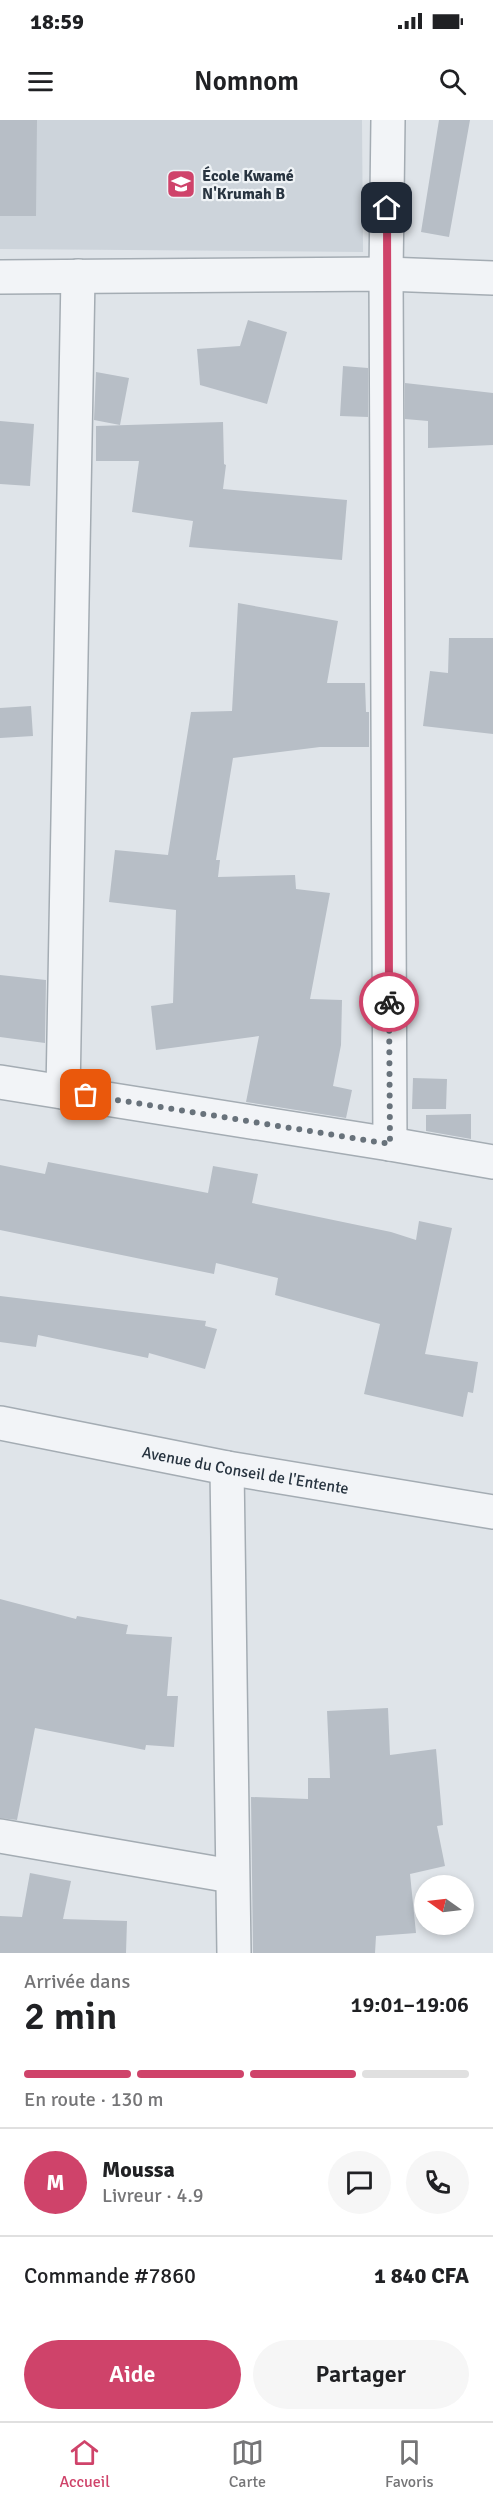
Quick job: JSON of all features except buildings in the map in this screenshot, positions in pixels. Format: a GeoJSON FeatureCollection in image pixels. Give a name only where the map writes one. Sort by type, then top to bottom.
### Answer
{"type":"FeatureCollection","features":[{"type":"Feature","properties":{"kind":"street"},"geometry":{"type":"LineString","coordinates":[[387,120],[390,1144]]}},
{"type":"Feature","properties":{"kind":"street"},"geometry":{"type":"LineString","coordinates":[[0,277],[386,274],[493,278]]}},
{"type":"Feature","properties":{"kind":"street"},"geometry":{"type":"LineString","coordinates":[[63,1092],[78,276]]}},
{"type":"Feature","properties":{"kind":"street"},"geometry":{"type":"LineString","coordinates":[[0,1082],[493,1162]]}},
{"type":"Feature","properties":{"kind":"street","name":"Avenue du Conseil de l'Entente"},"geometry":{"type":"LineString","coordinates":[[0,1423],[227,1468],[493,1512]]}},
{"type":"Feature","properties":{"kind":"street"},"geometry":{"type":"LineString","coordinates":[[227,1468],[231,1876],[234,1953]]}},
{"type":"Feature","properties":{"kind":"street"},"geometry":{"type":"LineString","coordinates":[[0,1836],[231,1876]]}},
{"type":"Feature","properties":{"kind":"shaded area","name":"École Kwamé N'Krumah B"},"geometry":{"type":"Polygon","coordinates":[[[0,120],[362,120],[363,252],[0,249],[0,120]]]}},
{"type":"Feature","properties":{"kind":"way so far"},"geometry":{"type":"LineString","coordinates":[[86,1095],[390,1144],[389,1002]]}},
{"type":"Feature","properties":{"kind":"place","name":"École Kwamé N'Krumah B"},"geometry":{"type":"Point","coordinates":[181,184]}},
{"type":"Feature","properties":{"kind":"route"},"geometry":{"type":"LineString","coordinates":[[387,208],[389,1002]]}}]}
